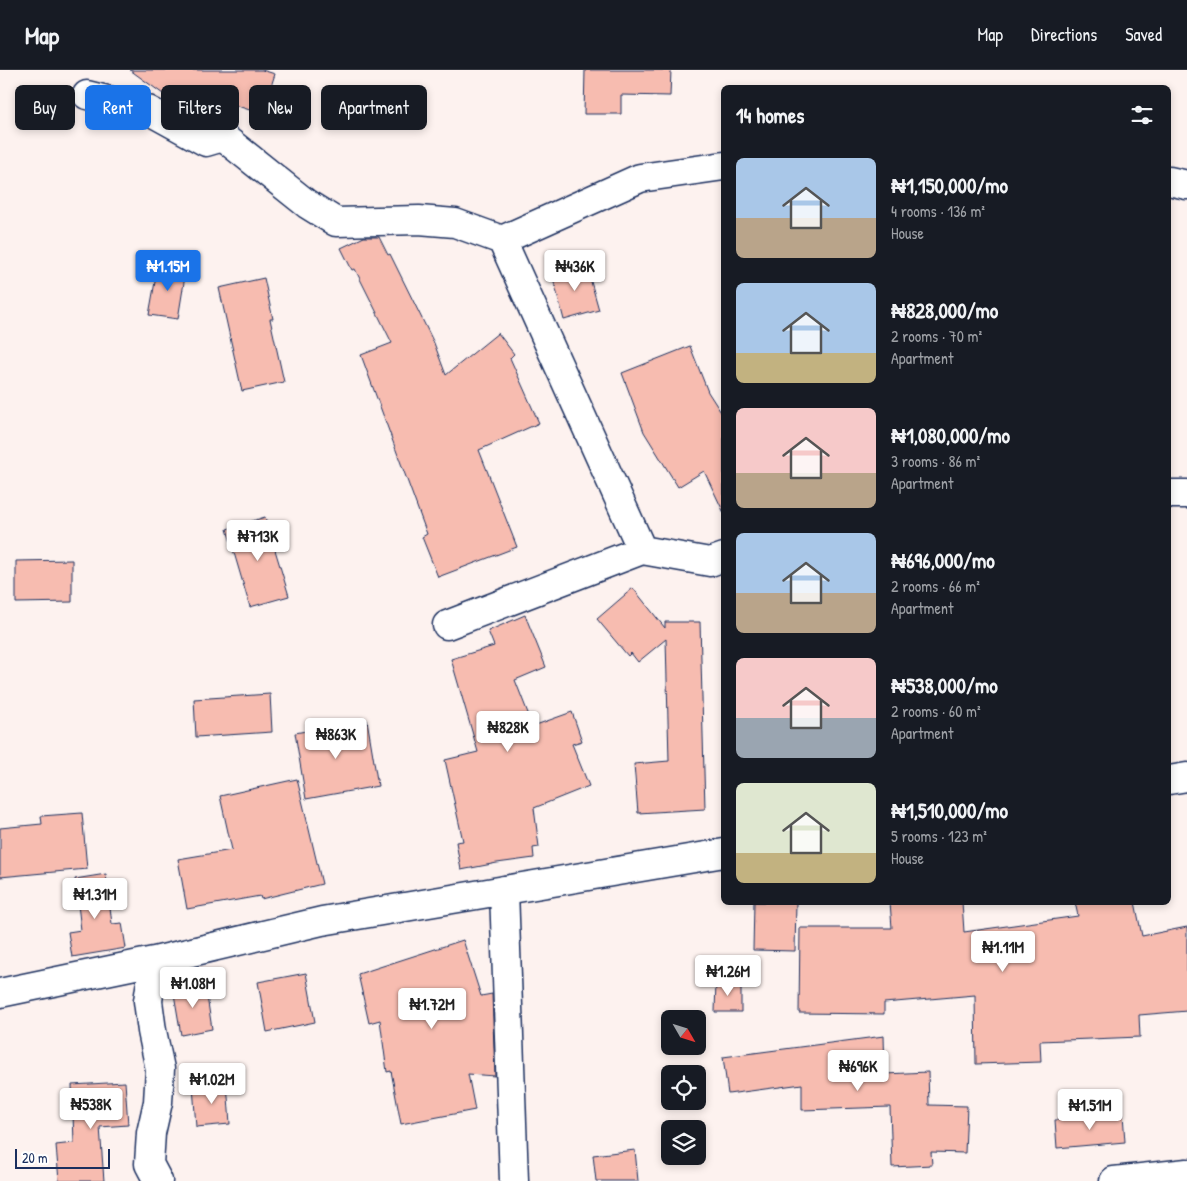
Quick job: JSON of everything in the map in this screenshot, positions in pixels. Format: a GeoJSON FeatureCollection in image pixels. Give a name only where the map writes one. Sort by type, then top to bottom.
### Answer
{"type":"FeatureCollection","features":[{"type":"Feature","properties":{"kind":"street"},"geometry":{"type":"LineString","coordinates":[[151,112],[206,142],[223,137],[308,204],[336,222],[419,220],[455,223],[502,240],[640,178],[721,166]]}},
{"type":"Feature","properties":{"kind":"street"},"geometry":{"type":"LineString","coordinates":[[1171,181],[1187,185]]}},
{"type":"Feature","properties":{"kind":"street"},"geometry":{"type":"LineString","coordinates":[[502,240],[642,550]]}},
{"type":"Feature","properties":{"kind":"street"},"geometry":{"type":"LineString","coordinates":[[1171,494],[1187,494]]}},
{"type":"Feature","properties":{"kind":"street"},"geometry":{"type":"LineString","coordinates":[[447,625],[642,550],[710,562],[721,559]]}},
{"type":"Feature","properties":{"kind":"street"},"geometry":{"type":"LineString","coordinates":[[1171,780],[1187,777]]}},
{"type":"Feature","properties":{"kind":"street"},"geometry":{"type":"LineString","coordinates":[[0,993],[322,922],[721,854]]}},
{"type":"Feature","properties":{"kind":"street"},"geometry":{"type":"LineString","coordinates":[[504,890],[514,1181]]}},
{"type":"Feature","properties":{"kind":"street"},"geometry":{"type":"LineString","coordinates":[[154,960],[148,1001],[160,1069],[158,1102],[151,1133],[149,1164],[158,1181]]}},
{"type":"Feature","properties":{"kind":"street"},"geometry":{"type":"LineString","coordinates":[[1114,1181],[1187,1173]]}},
{"type":"Feature","properties":{"kind":"building"},"geometry":{"type":"Polygon","coordinates":[[[130,70],[262,70],[275,74],[271,85],[249,85],[249,110],[239,106],[239,85],[161,85],[161,92],[130,70]]]}},
{"type":"Feature","properties":{"kind":"building"},"geometry":{"type":"Polygon","coordinates":[[[585,70],[671,70],[670,96],[621,95],[621,114],[584,114],[585,70]]]}},
{"type":"Feature","properties":{"kind":"building"},"geometry":{"type":"Polygon","coordinates":[[[364,237],[379,237],[388,255],[390,254],[434,343],[446,375],[498,333],[514,354],[510,358],[539,423],[479,450],[517,547],[438,577],[422,537],[427,534],[361,355],[392,343],[355,269],[352,270],[341,248],[364,237]]]}},
{"type":"Feature","properties":{"kind":"building"},"geometry":{"type":"Polygon","coordinates":[[[586,264],[599,310],[564,320],[552,274],[586,264]]]}},
{"type":"Feature","properties":{"kind":"building"},"geometry":{"type":"Polygon","coordinates":[[[158,265],[186,270],[178,319],[149,315],[158,265]]]}},
{"type":"Feature","properties":{"kind":"building"},"geometry":{"type":"Polygon","coordinates":[[[264,278],[273,319],[270,319],[284,382],[242,391],[219,288],[264,278]]]}},
{"type":"Feature","properties":{"kind":"building"},"geometry":{"type":"Polygon","coordinates":[[[690,346],[708,392],[721,412],[721,507],[704,471],[678,487],[644,432],[622,373],[690,346]]]}},
{"type":"Feature","properties":{"kind":"building"},"geometry":{"type":"Polygon","coordinates":[[[265,517],[289,596],[250,607],[227,529],[265,517]]]}},
{"type":"Feature","properties":{"kind":"building"},"geometry":{"type":"Polygon","coordinates":[[[72,560],[72,602],[16,603],[16,561],[72,560]]]}},
{"type":"Feature","properties":{"kind":"building"},"geometry":{"type":"Polygon","coordinates":[[[633,588],[665,628],[665,622],[700,622],[705,809],[638,813],[634,764],[669,761],[666,639],[638,662],[631,653],[628,656],[597,619],[633,588]]]}},
{"type":"Feature","properties":{"kind":"building"},"geometry":{"type":"Polygon","coordinates":[[[525,615],[546,667],[515,680],[533,726],[572,712],[582,741],[572,744],[589,786],[534,808],[539,847],[533,848],[534,858],[461,870],[456,842],[463,841],[445,760],[478,752],[451,659],[494,646],[488,631],[525,615]]]}},
{"type":"Feature","properties":{"kind":"building"},"geometry":{"type":"Polygon","coordinates":[[[270,694],[272,732],[196,737],[194,699],[270,694]]]}},
{"type":"Feature","properties":{"kind":"building"},"geometry":{"type":"Polygon","coordinates":[[[367,720],[378,786],[306,799],[295,733],[367,720]]]}},
{"type":"Feature","properties":{"kind":"building"},"geometry":{"type":"Polygon","coordinates":[[[297,779],[322,884],[261,899],[260,896],[187,909],[178,859],[232,850],[220,796],[297,779]]]}},
{"type":"Feature","properties":{"kind":"building"},"geometry":{"type":"Polygon","coordinates":[[[82,813],[87,869],[0,877],[0,828],[42,824],[41,816],[82,813]]]}},
{"type":"Feature","properties":{"kind":"building"},"geometry":{"type":"Polygon","coordinates":[[[106,874],[112,924],[122,923],[126,948],[72,957],[68,932],[81,930],[75,879],[106,874]]]}},
{"type":"Feature","properties":{"kind":"building"},"geometry":{"type":"Polygon","coordinates":[[[754,905],[796,905],[795,951],[753,950],[754,905]]]}},
{"type":"Feature","properties":{"kind":"building"},"geometry":{"type":"Polygon","coordinates":[[[890,905],[962,905],[964,932],[1078,916],[1076,905],[1136,905],[1142,936],[1187,927],[1187,1011],[1139,1015],[1140,1037],[1040,1041],[1041,1062],[976,1064],[975,995],[884,1003],[884,1014],[799,1013],[800,928],[892,928],[890,905]]]}},
{"type":"Feature","properties":{"kind":"building"},"geometry":{"type":"Polygon","coordinates":[[[463,940],[481,996],[492,994],[495,1076],[468,1074],[475,1110],[401,1124],[391,1071],[387,1072],[380,1020],[369,1023],[358,974],[463,940]]]}},
{"type":"Feature","properties":{"kind":"building"},"geometry":{"type":"Polygon","coordinates":[[[306,973],[315,1022],[267,1032],[258,982],[306,973]]]}},
{"type":"Feature","properties":{"kind":"building"},"geometry":{"type":"Polygon","coordinates":[[[716,982],[741,982],[741,1012],[715,1012],[716,982]]]}},
{"type":"Feature","properties":{"kind":"building"},"geometry":{"type":"Polygon","coordinates":[[[205,983],[212,1029],[181,1035],[173,988],[205,983]]]}},
{"type":"Feature","properties":{"kind":"building"},"geometry":{"type":"Polygon","coordinates":[[[884,1036],[885,1074],[928,1072],[929,1105],[967,1106],[965,1153],[931,1152],[932,1165],[892,1167],[890,1107],[802,1110],[802,1084],[728,1094],[723,1057],[884,1036]]]}},
{"type":"Feature","properties":{"kind":"building"},"geometry":{"type":"Polygon","coordinates":[[[125,1082],[128,1125],[100,1127],[104,1181],[59,1181],[56,1145],[74,1143],[72,1085],[125,1082]]]}},
{"type":"Feature","properties":{"kind":"building"},"geometry":{"type":"Polygon","coordinates":[[[227,1083],[230,1124],[196,1127],[193,1086],[227,1083]]]}},
{"type":"Feature","properties":{"kind":"building"},"geometry":{"type":"Polygon","coordinates":[[[1123,1114],[1125,1142],[1057,1148],[1055,1120],[1123,1114]]]}},
{"type":"Feature","properties":{"kind":"building"},"geometry":{"type":"Polygon","coordinates":[[[635,1150],[638,1181],[596,1181],[593,1155],[635,1150]]]}}]}
